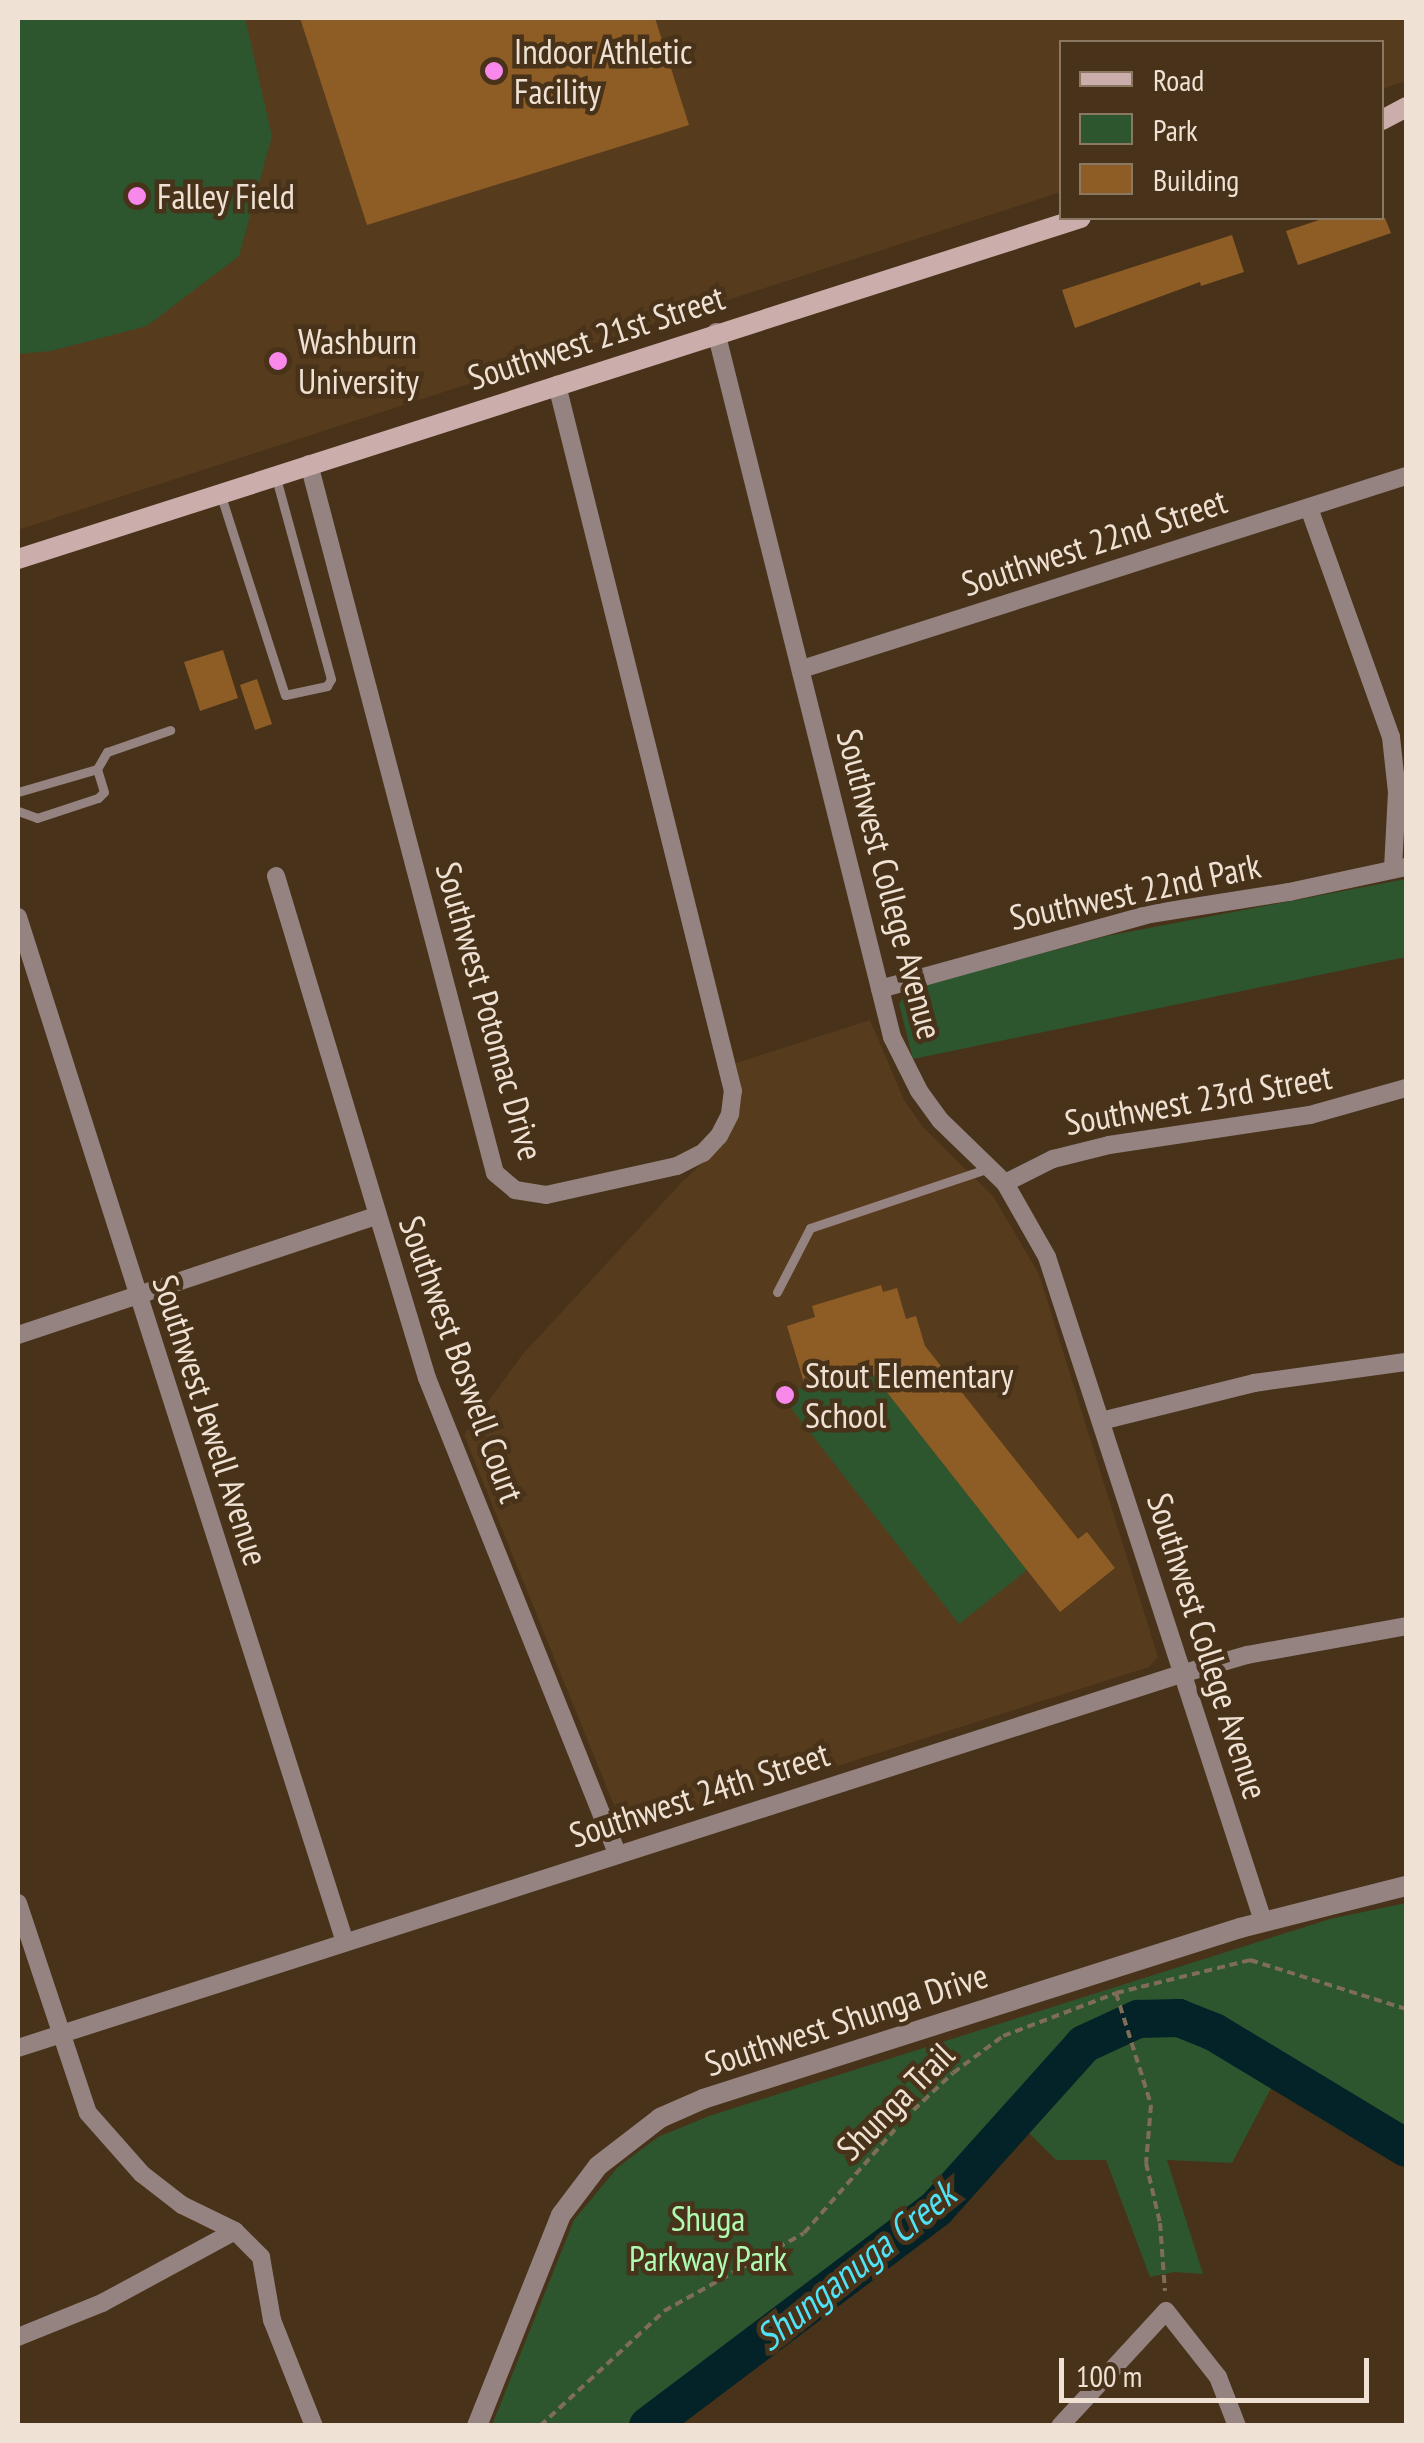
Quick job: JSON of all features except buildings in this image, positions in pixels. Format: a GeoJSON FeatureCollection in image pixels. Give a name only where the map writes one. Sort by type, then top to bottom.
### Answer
{"type":"FeatureCollection","features":[{"type":"Feature","properties":{"kind":"main road"},"geometry":{"type":"LineString","coordinates":[[1384,119],[1406,107]]}},
{"type":"Feature","properties":{"kind":"main road","name":"Southwest 21st Street"},"geometry":{"type":"LineString","coordinates":[[18,559],[1074,220]]}},
{"type":"Feature","properties":{"kind":"street","name":"Southwest College Avenue"},"geometry":{"type":"LineString","coordinates":[[716,332],[892,1037],[919,1091],[940,1121],[1005,1183],[1047,1257],[1263,1921]]}},
{"type":"Feature","properties":{"kind":"street","name":"Southwest Potomac Drive"},"geometry":{"type":"LineString","coordinates":[[309,464],[495,1173],[515,1190],[546,1195],[677,1166],[702,1154],[720,1136],[730,1114],[733,1090],[557,384]]}},
{"type":"Feature","properties":{"kind":"street","name":"Southwest 22nd Street"},"geometry":{"type":"LineString","coordinates":[[802,669],[1406,476]]}},
{"type":"Feature","properties":{"kind":"street"},"geometry":{"type":"LineString","coordinates":[[1309,508],[1391,737],[1400,868]]}},
{"type":"Feature","properties":{"kind":"street","name":"Southwest 22nd Park"},"geometry":{"type":"LineString","coordinates":[[880,989],[1150,914],[1289,892],[1400,868]]}},
{"type":"Feature","properties":{"kind":"street","name":"Southwest Boswell Court"},"geometry":{"type":"LineString","coordinates":[[276,876],[427,1378],[617,1854]]}},
{"type":"Feature","properties":{"kind":"street","name":"Southwest Jewell Avenue"},"geometry":{"type":"LineString","coordinates":[[18,917],[345,1942]]}},
{"type":"Feature","properties":{"kind":"street","name":"Southwest 23rd Street"},"geometry":{"type":"LineString","coordinates":[[1005,1183],[1053,1158],[1310,1114],[1406,1088]]}},
{"type":"Feature","properties":{"kind":"street"},"geometry":{"type":"LineString","coordinates":[[18,1336],[376,1216]]}},
{"type":"Feature","properties":{"kind":"street"},"geometry":{"type":"LineString","coordinates":[[1101,1421],[1254,1383],[1406,1362]]}},
{"type":"Feature","properties":{"kind":"street","name":"Southwest 24th Street"},"geometry":{"type":"LineString","coordinates":[[18,2048],[1181,1674],[1247,1655],[1406,1626]]}},
{"type":"Feature","properties":{"kind":"street","name":"Southwest Shunga Drive"},"geometry":{"type":"LineString","coordinates":[[477,2426],[561,2214],[598,2166],[660,2118],[703,2099],[1263,1921],[1406,1886]]}},
{"type":"Feature","properties":{"kind":"street"},"geometry":{"type":"LineString","coordinates":[[18,1903],[77,2086],[102,2133],[142,2174],[182,2204],[236,2231],[261,2258],[272,2320],[314,2426]]}},
{"type":"Feature","properties":{"kind":"street"},"geometry":{"type":"LineString","coordinates":[[18,2337],[102,2303],[236,2231]]}},
{"type":"Feature","properties":{"kind":"street"},"geometry":{"type":"LineString","coordinates":[[1060,2426],[1166,2311],[1218,2377],[1237,2426]]}},
{"type":"Feature","properties":{"kind":"lane"},"geometry":{"type":"LineString","coordinates":[[221,493],[284,695],[327,686],[331,678],[276,475]]}},
{"type":"Feature","properties":{"kind":"lane"},"geometry":{"type":"LineString","coordinates":[[18,792],[97,769],[107,752],[170,730]]}},
{"type":"Feature","properties":{"kind":"lane"},"geometry":{"type":"LineString","coordinates":[[18,811],[37,818],[98,798],[104,792],[97,769]]}},
{"type":"Feature","properties":{"kind":"lane"},"geometry":{"type":"LineString","coordinates":[[777,1292],[810,1228],[989,1168]]}},
{"type":"Feature","properties":{"kind":"path","name":"Shunga Trail"},"geometry":{"type":"LineString","coordinates":[[540,2426],[664,2312],[804,2234],[904,2119],[953,2073],[1003,2036],[1116,1994],[1250,1960],[1406,2009]]}},
{"type":"Feature","properties":{"kind":"path"},"geometry":{"type":"LineString","coordinates":[[1116,1994],[1149,2099],[1146,2163],[1160,2223],[1166,2311]]}},
{"type":"Feature","properties":{"kind":"shaded area","name":"Washburn University"},"geometry":{"type":"Polygon","coordinates":[[[18,18],[1406,18],[1406,81],[1384,88],[1384,40],[1059,40],[1059,193],[18,530],[18,18]]]}},
{"type":"Feature","properties":{"kind":"shaded area","name":"Stout Elementary School"},"geometry":{"type":"Polygon","coordinates":[[[870,1020],[904,1100],[923,1127],[993,1196],[1039,1274],[1158,1657],[1149,1667],[633,1831],[617,1813],[464,1435],[522,1355],[681,1183],[723,1144],[741,1092],[736,1063],[870,1020]]]}},
{"type":"Feature","properties":{"kind":"green space","name":"Falley Field"},"geometry":{"type":"Polygon","coordinates":[[[18,18],[245,18],[272,136],[239,256],[147,326],[51,351],[18,354],[18,18]]]}},
{"type":"Feature","properties":{"kind":"green space"},"geometry":{"type":"Polygon","coordinates":[[[1406,879],[1406,957],[913,1059],[899,1004],[906,992],[927,984],[1107,936],[1406,879]]]}},
{"type":"Feature","properties":{"kind":"green space"},"geometry":{"type":"Polygon","coordinates":[[[867,1367],[1027,1570],[959,1624],[780,1394],[867,1367]]]}},
{"type":"Feature","properties":{"kind":"green space","name":"Shuga Parkway Park"},"geometry":{"type":"Polygon","coordinates":[[[1406,1903],[1406,2148],[1278,2075],[1232,2163],[1167,2160],[1203,2274],[1174,2272],[1150,2277],[1106,2160],[1056,2160],[1016,2120],[936,2209],[648,2425],[492,2425],[574,2220],[618,2167],[658,2137],[709,2116],[1330,1919],[1406,1903]]]}},
{"type":"Feature","properties":{"kind":"waterway","name":"Shunganuga Creek"},"geometry":{"type":"LineString","coordinates":[[648,2426],[936,2209],[1084,2044],[1138,2019],[1179,2018],[1214,2032],[1406,2148]]}},
{"type":"Feature","properties":{"kind":"place","name":"Indoor Athletic Facility"},"geometry":{"type":"Point","coordinates":[494,71]}},
{"type":"Feature","properties":{"kind":"place","name":"Falley Field"},"geometry":{"type":"Point","coordinates":[137,196]}},
{"type":"Feature","properties":{"kind":"place","name":"Washburn University"},"geometry":{"type":"Point","coordinates":[278,361]}},
{"type":"Feature","properties":{"kind":"place","name":"Stout Elementary School"},"geometry":{"type":"Point","coordinates":[785,1395]}}]}
